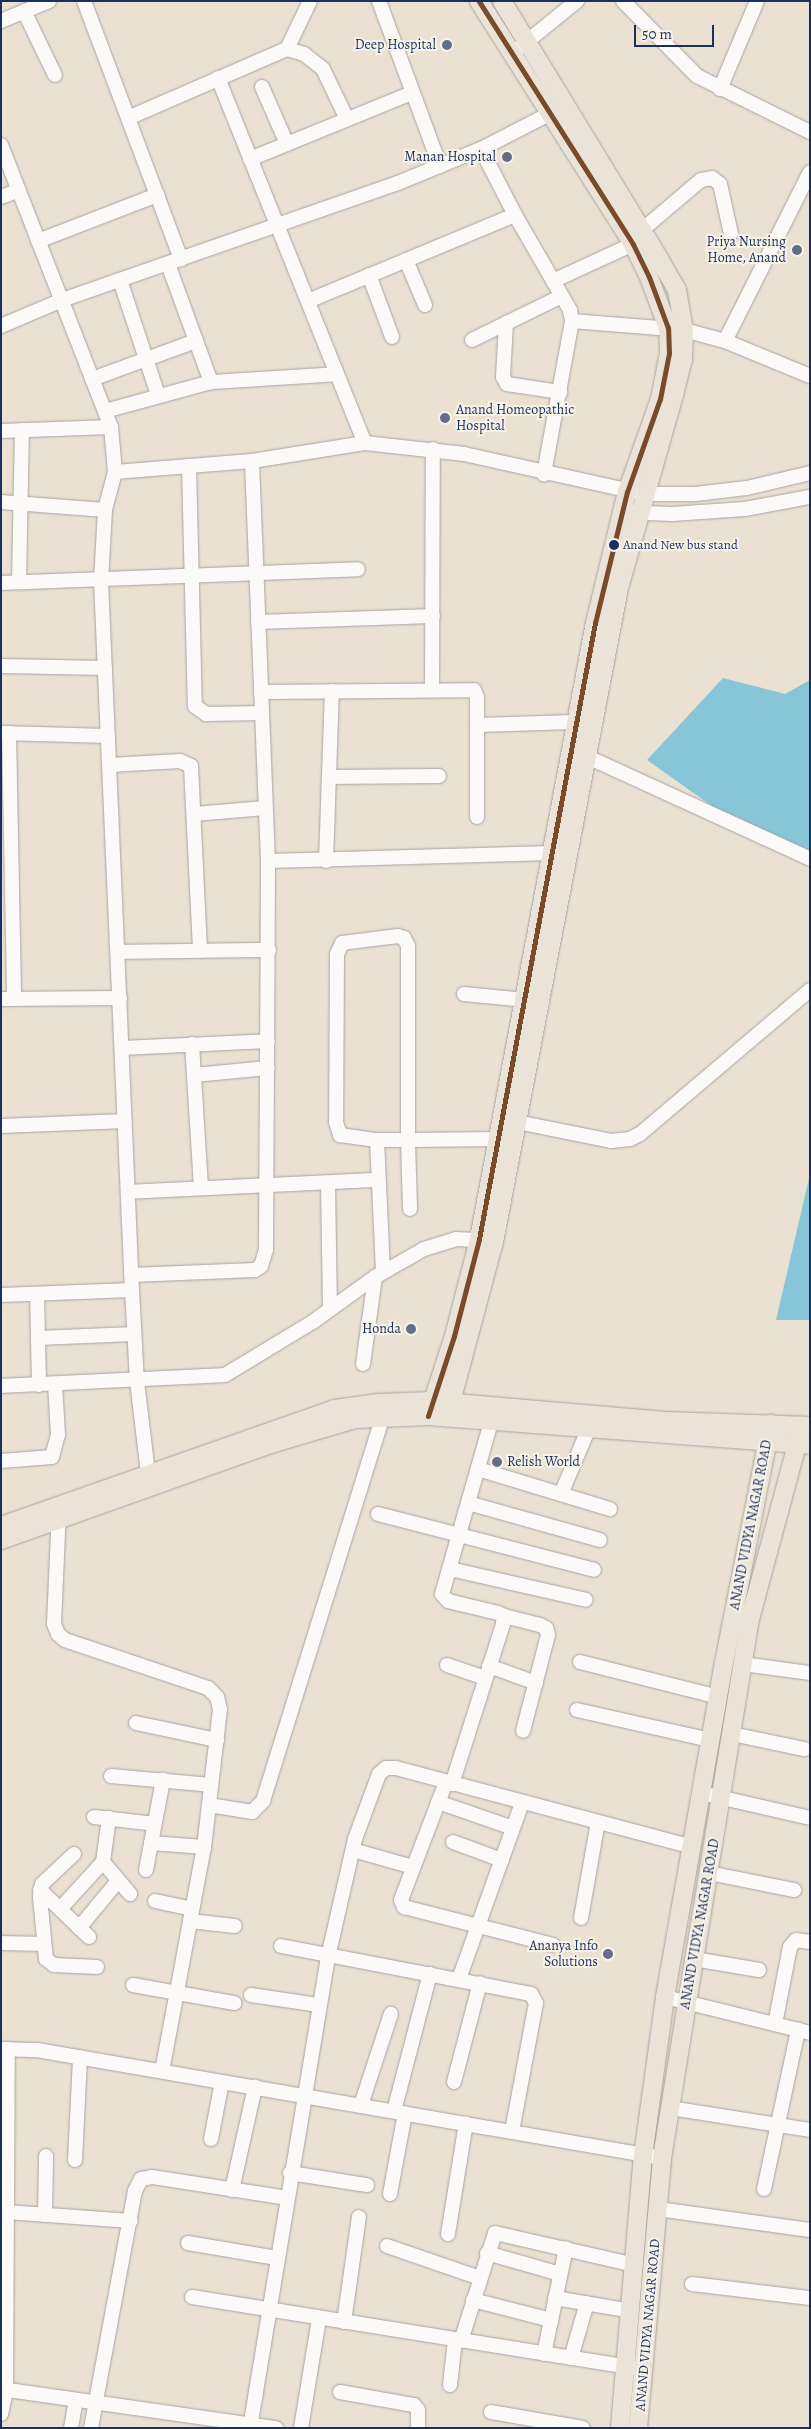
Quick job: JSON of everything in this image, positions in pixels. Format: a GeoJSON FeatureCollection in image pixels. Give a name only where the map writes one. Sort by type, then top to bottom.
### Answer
{"type":"FeatureCollection","features":[{"type":"Feature","properties":{"kind":"main road"},"geometry":{"type":"LineString","coordinates":[[479,1],[549,114],[637,237]]}},
{"type":"Feature","properties":{"kind":"main road"},"geometry":{"type":"LineString","coordinates":[[502,1],[637,237],[649,277],[676,329],[680,369],[619,588],[553,853],[525,1000],[510,1121]]}},
{"type":"Feature","properties":{"kind":"main road"},"geometry":{"type":"LineString","coordinates":[[449,1410],[510,1121],[577,753],[574,722],[627,492],[660,400],[668,353],[676,329]]}},
{"type":"Feature","properties":{"kind":"main road"},"geometry":{"type":"LineString","coordinates":[[430,1408],[486,1240]]}},
{"type":"Feature","properties":{"kind":"main road"},"geometry":{"type":"LineString","coordinates":[[1,1540],[59,1514],[335,1409],[379,1403],[449,1410],[806,1426]]}},
{"type":"Feature","properties":{"kind":"main road"},"geometry":{"type":"LineString","coordinates":[[149,1481],[324,1427],[430,1408]]}},
{"type":"Feature","properties":{"kind":"main road"},"geometry":{"type":"LineString","coordinates":[[449,1410],[491,1422],[803,1445]]}},
{"type":"Feature","properties":{"kind":"main road","name":"ANAND VIDYA NAGAR ROAD"},"geometry":{"type":"LineString","coordinates":[[620,2428],[644,2156],[665,1997],[718,1697],[772,1424]]}},
{"type":"Feature","properties":{"kind":"main road","name":"ANAND VIDYA NAGAR ROAD"},"geometry":{"type":"LineString","coordinates":[[638,2428],[662,2158],[750,1619],[803,1445],[806,1426]]}},
{"type":"Feature","properties":{"kind":"main road"},"geometry":{"type":"LineString","coordinates":[[1,1526],[59,1514]]}},
{"type":"Feature","properties":{"kind":"street"},"geometry":{"type":"LineString","coordinates":[[1,21],[49,1]]}},
{"type":"Feature","properties":{"kind":"street"},"geometry":{"type":"LineString","coordinates":[[84,1],[157,195],[196,341],[211,382]]}},
{"type":"Feature","properties":{"kind":"street"},"geometry":{"type":"LineString","coordinates":[[287,49],[310,1]]}},
{"type":"Feature","properties":{"kind":"street"},"geometry":{"type":"LineString","coordinates":[[379,1],[440,166]]}},
{"type":"Feature","properties":{"kind":"street"},"geometry":{"type":"LineString","coordinates":[[512,54],[577,1]]}},
{"type":"Feature","properties":{"kind":"street"},"geometry":{"type":"LineString","coordinates":[[623,1],[697,76],[810,132]]}},
{"type":"Feature","properties":{"kind":"street"},"geometry":{"type":"LineString","coordinates":[[720,89],[756,1]]}},
{"type":"Feature","properties":{"kind":"street"},"geometry":{"type":"LineString","coordinates":[[24,11],[55,76]]}},
{"type":"Feature","properties":{"kind":"street"},"geometry":{"type":"LineString","coordinates":[[128,118],[287,49],[304,54],[323,69],[347,119]]}},
{"type":"Feature","properties":{"kind":"street"},"geometry":{"type":"LineString","coordinates":[[218,78],[365,443]]}},
{"type":"Feature","properties":{"kind":"street"},"geometry":{"type":"LineString","coordinates":[[262,87],[287,144]]}},
{"type":"Feature","properties":{"kind":"street"},"geometry":{"type":"LineString","coordinates":[[250,158],[412,93]]}},
{"type":"Feature","properties":{"kind":"street"},"geometry":{"type":"LineString","coordinates":[[1,326],[62,300],[277,226],[440,166],[481,149],[549,114]]}},
{"type":"Feature","properties":{"kind":"street"},"geometry":{"type":"LineString","coordinates":[[1,145],[111,426],[115,472],[105,510],[101,580],[134,1334],[137,1380],[149,1481]]}},
{"type":"Feature","properties":{"kind":"street"},"geometry":{"type":"LineString","coordinates":[[481,149],[515,215],[562,296],[572,320],[544,474]]}},
{"type":"Feature","properties":{"kind":"street"},"geometry":{"type":"LineString","coordinates":[[725,341],[810,172]]}},
{"type":"Feature","properties":{"kind":"street"},"geometry":{"type":"LineString","coordinates":[[552,280],[637,237],[701,180],[712,178],[720,184],[731,234]]}},
{"type":"Feature","properties":{"kind":"street"},"geometry":{"type":"LineString","coordinates":[[1,197],[19,190]]}},
{"type":"Feature","properties":{"kind":"street"},"geometry":{"type":"LineString","coordinates":[[38,240],[157,195]]}},
{"type":"Feature","properties":{"kind":"street"},"geometry":{"type":"LineString","coordinates":[[308,301],[515,215]]}},
{"type":"Feature","properties":{"kind":"street"},"geometry":{"type":"LineString","coordinates":[[406,260],[426,305]]}},
{"type":"Feature","properties":{"kind":"street"},"geometry":{"type":"LineString","coordinates":[[369,275],[392,337]]}},
{"type":"Feature","properties":{"kind":"street"},"geometry":{"type":"LineString","coordinates":[[120,280],[158,395]]}},
{"type":"Feature","properties":{"kind":"street"},"geometry":{"type":"LineString","coordinates":[[472,340],[562,296]]}},
{"type":"Feature","properties":{"kind":"street"},"geometry":{"type":"LineString","coordinates":[[572,320],[676,329],[725,341],[810,376]]}},
{"type":"Feature","properties":{"kind":"street"},"geometry":{"type":"LineString","coordinates":[[506,323],[503,377],[507,384],[560,392]]}},
{"type":"Feature","properties":{"kind":"street"},"geometry":{"type":"LineString","coordinates":[[92,379],[196,341]]}},
{"type":"Feature","properties":{"kind":"street"},"geometry":{"type":"LineString","coordinates":[[105,411],[211,382],[337,374]]}},
{"type":"Feature","properties":{"kind":"street"},"geometry":{"type":"LineString","coordinates":[[1,431],[111,426]]}},
{"type":"Feature","properties":{"kind":"street"},"geometry":{"type":"LineString","coordinates":[[19,582],[22,430]]}},
{"type":"Feature","properties":{"kind":"street"},"geometry":{"type":"LineString","coordinates":[[115,472],[252,461],[365,443],[433,449],[627,492],[645,494],[695,494],[747,488],[810,473]]}},
{"type":"Feature","properties":{"kind":"street"},"geometry":{"type":"LineString","coordinates":[[432,689],[433,449]]}},
{"type":"Feature","properties":{"kind":"street"},"geometry":{"type":"LineString","coordinates":[[131,1275],[255,1270],[261,1266],[266,1250],[268,1184],[268,861],[252,461]]}},
{"type":"Feature","properties":{"kind":"street"},"geometry":{"type":"LineString","coordinates":[[189,466],[195,706],[206,714],[262,713]]}},
{"type":"Feature","properties":{"kind":"street"},"geometry":{"type":"LineString","coordinates":[[622,512],[745,509],[810,497]]}},
{"type":"Feature","properties":{"kind":"street"},"geometry":{"type":"LineString","coordinates":[[1,502],[105,510]]}},
{"type":"Feature","properties":{"kind":"street"},"geometry":{"type":"LineString","coordinates":[[1,583],[192,578],[358,569]]}},
{"type":"Feature","properties":{"kind":"street"},"geometry":{"type":"LineString","coordinates":[[258,622],[433,616]]}},
{"type":"Feature","properties":{"kind":"street"},"geometry":{"type":"LineString","coordinates":[[1,666],[105,668]]}},
{"type":"Feature","properties":{"kind":"street"},"geometry":{"type":"LineString","coordinates":[[261,692],[474,690],[477,725],[477,817]]}},
{"type":"Feature","properties":{"kind":"street"},"geometry":{"type":"LineString","coordinates":[[326,861],[332,691]]}},
{"type":"Feature","properties":{"kind":"street"},"geometry":{"type":"LineString","coordinates":[[477,725],[574,722]]}},
{"type":"Feature","properties":{"kind":"street"},"geometry":{"type":"LineString","coordinates":[[108,736],[5,733],[8,999],[120,998]]}},
{"type":"Feature","properties":{"kind":"street"},"geometry":{"type":"LineString","coordinates":[[577,753],[810,859]]}},
{"type":"Feature","properties":{"kind":"street"},"geometry":{"type":"LineString","coordinates":[[110,765],[186,762],[193,772],[200,951]]}},
{"type":"Feature","properties":{"kind":"street"},"geometry":{"type":"LineString","coordinates":[[329,777],[439,776]]}},
{"type":"Feature","properties":{"kind":"street"},"geometry":{"type":"LineString","coordinates":[[195,814],[265,808]]}},
{"type":"Feature","properties":{"kind":"street"},"geometry":{"type":"LineString","coordinates":[[268,861],[326,861],[553,853]]}},
{"type":"Feature","properties":{"kind":"street"},"geometry":{"type":"LineString","coordinates":[[410,1209],[408,1140],[408,946],[404,938],[398,936],[342,943],[337,954],[337,1130],[347,1139],[377,1140],[408,1140],[506,1140]]}},
{"type":"Feature","properties":{"kind":"street"},"geometry":{"type":"LineString","coordinates":[[118,952],[269,950]]}},
{"type":"Feature","properties":{"kind":"street"},"geometry":{"type":"LineString","coordinates":[[510,1121],[611,1141],[630,1139],[640,1134],[810,990]]}},
{"type":"Feature","properties":{"kind":"street"},"geometry":{"type":"LineString","coordinates":[[464,994],[525,1000]]}},
{"type":"Feature","properties":{"kind":"street"},"geometry":{"type":"LineString","coordinates":[[122,1048],[268,1041]]}},
{"type":"Feature","properties":{"kind":"street"},"geometry":{"type":"LineString","coordinates":[[192,1044],[201,1188]]}},
{"type":"Feature","properties":{"kind":"street"},"geometry":{"type":"LineString","coordinates":[[194,1075],[268,1068]]}},
{"type":"Feature","properties":{"kind":"street"},"geometry":{"type":"LineString","coordinates":[[1,1126],[125,1121]]}},
{"type":"Feature","properties":{"kind":"street"},"geometry":{"type":"LineString","coordinates":[[363,1364],[379,1274],[377,1140]]}},
{"type":"Feature","properties":{"kind":"street"},"geometry":{"type":"LineString","coordinates":[[128,1192],[377,1180]]}},
{"type":"Feature","properties":{"kind":"street"},"geometry":{"type":"LineString","coordinates":[[328,1183],[330,1309]]}},
{"type":"Feature","properties":{"kind":"street"},"geometry":{"type":"LineString","coordinates":[[1,1386],[214,1377],[234,1372],[330,1309],[379,1274],[439,1242],[486,1240]]}},
{"type":"Feature","properties":{"kind":"street"},"geometry":{"type":"LineString","coordinates":[[1,1295],[132,1290]]}},
{"type":"Feature","properties":{"kind":"street"},"geometry":{"type":"LineString","coordinates":[[38,1294],[39,1385]]}},
{"type":"Feature","properties":{"kind":"street"},"geometry":{"type":"LineString","coordinates":[[38,1338],[134,1334]]}},
{"type":"Feature","properties":{"kind":"street"},"geometry":{"type":"LineString","coordinates":[[1,1461],[52,1456],[58,1435],[55,1384]]}},
{"type":"Feature","properties":{"kind":"street"},"geometry":{"type":"LineString","coordinates":[[210,1804],[252,1812],[263,1801],[383,1416]]}},
{"type":"Feature","properties":{"kind":"street"},"geometry":{"type":"LineString","coordinates":[[491,1422],[442,1594],[444,1598],[546,1628],[548,1635],[523,1731]]}},
{"type":"Feature","properties":{"kind":"street"},"geometry":{"type":"LineString","coordinates":[[561,1494],[588,1430]]}},
{"type":"Feature","properties":{"kind":"street"},"geometry":{"type":"LineString","coordinates":[[478,1469],[610,1509]]}},
{"type":"Feature","properties":{"kind":"street"},"geometry":{"type":"LineString","coordinates":[[468,1503],[600,1540]]}},
{"type":"Feature","properties":{"kind":"street"},"geometry":{"type":"LineString","coordinates":[[59,1514],[54,1624],[58,1634],[65,1640],[208,1688],[217,1697],[220,1708],[204,1847],[162,2071]]}},
{"type":"Feature","properties":{"kind":"street"},"geometry":{"type":"LineString","coordinates":[[378,1514],[594,1570]]}},
{"type":"Feature","properties":{"kind":"street"},"geometry":{"type":"LineString","coordinates":[[450,1569],[586,1600]]}},
{"type":"Feature","properties":{"kind":"street"},"geometry":{"type":"LineString","coordinates":[[504,1616],[449,1783],[438,1802],[401,1900],[404,1907],[553,1945]]}},
{"type":"Feature","properties":{"kind":"street"},"geometry":{"type":"LineString","coordinates":[[580,1662],[718,1697]]}},
{"type":"Feature","properties":{"kind":"street"},"geometry":{"type":"LineString","coordinates":[[743,1664],[810,1673]]}},
{"type":"Feature","properties":{"kind":"street"},"geometry":{"type":"LineString","coordinates":[[447,1665],[536,1682]]}},
{"type":"Feature","properties":{"kind":"street"},"geometry":{"type":"LineString","coordinates":[[577,1710],[710,1740]]}},
{"type":"Feature","properties":{"kind":"street"},"geometry":{"type":"LineString","coordinates":[[136,1723],[217,1740]]}},
{"type":"Feature","properties":{"kind":"street"},"geometry":{"type":"LineString","coordinates":[[732,1734],[804,1749]]}},
{"type":"Feature","properties":{"kind":"street"},"geometry":{"type":"LineString","coordinates":[[250,2425],[278,2258],[302,2095],[328,1957],[353,1850],[375,1782],[386,1768],[396,1768],[692,1847]]}},
{"type":"Feature","properties":{"kind":"street"},"geometry":{"type":"LineString","coordinates":[[111,1776],[211,1785]]}},
{"type":"Feature","properties":{"kind":"street"},"geometry":{"type":"LineString","coordinates":[[146,1870],[163,1780]]}},
{"type":"Feature","properties":{"kind":"street"},"geometry":{"type":"LineString","coordinates":[[701,1794],[810,1818]]}},
{"type":"Feature","properties":{"kind":"street"},"geometry":{"type":"LineString","coordinates":[[438,1802],[513,1828]]}},
{"type":"Feature","properties":{"kind":"street"},"geometry":{"type":"LineString","coordinates":[[459,1979],[522,1803]]}},
{"type":"Feature","properties":{"kind":"street"},"geometry":{"type":"LineString","coordinates":[[94,1816],[155,1824]]}},
{"type":"Feature","properties":{"kind":"street"},"geometry":{"type":"LineString","coordinates":[[60,1910],[103,1862],[109,1818]]}},
{"type":"Feature","properties":{"kind":"street"},"geometry":{"type":"LineString","coordinates":[[581,1918],[598,1822]]}},
{"type":"Feature","properties":{"kind":"street"},"geometry":{"type":"LineString","coordinates":[[453,1842],[502,1860]]}},
{"type":"Feature","properties":{"kind":"street"},"geometry":{"type":"LineString","coordinates":[[152,1843],[204,1847]]}},
{"type":"Feature","properties":{"kind":"street"},"geometry":{"type":"LineString","coordinates":[[353,1850],[413,1868]]}},
{"type":"Feature","properties":{"kind":"street"},"geometry":{"type":"LineString","coordinates":[[74,1854],[47,1878],[40,1890],[44,1944],[49,1963],[97,1967]]}},
{"type":"Feature","properties":{"kind":"street"},"geometry":{"type":"LineString","coordinates":[[103,1862],[130,1894]]}},
{"type":"Feature","properties":{"kind":"street"},"geometry":{"type":"LineString","coordinates":[[709,1873],[794,1890]]}},
{"type":"Feature","properties":{"kind":"street"},"geometry":{"type":"LineString","coordinates":[[40,1890],[84,1933],[118,1881]]}},
{"type":"Feature","properties":{"kind":"street"},"geometry":{"type":"LineString","coordinates":[[155,1901],[191,1915],[235,1926]]}},
{"type":"Feature","properties":{"kind":"street"},"geometry":{"type":"LineString","coordinates":[[775,2024],[790,1948],[796,1940],[810,1942]]}},
{"type":"Feature","properties":{"kind":"street"},"geometry":{"type":"LineString","coordinates":[[1,1944],[44,1944]]}},
{"type":"Feature","properties":{"kind":"street"},"geometry":{"type":"LineString","coordinates":[[281,1946],[328,1957],[459,1979],[531,1994],[536,2003],[512,2132]]}},
{"type":"Feature","properties":{"kind":"street"},"geometry":{"type":"LineString","coordinates":[[694,1959],[759,1970]]}},
{"type":"Feature","properties":{"kind":"street"},"geometry":{"type":"LineString","coordinates":[[390,2194],[399,2112],[430,1974]]}},
{"type":"Feature","properties":{"kind":"street"},"geometry":{"type":"LineString","coordinates":[[454,2082],[480,1983]]}},
{"type":"Feature","properties":{"kind":"street"},"geometry":{"type":"LineString","coordinates":[[133,1985],[234,2003]]}},
{"type":"Feature","properties":{"kind":"street"},"geometry":{"type":"LineString","coordinates":[[252,1995],[319,2005]]}},
{"type":"Feature","properties":{"kind":"street"},"geometry":{"type":"LineString","coordinates":[[665,1997],[804,2031],[776,2125],[764,2189]]}},
{"type":"Feature","properties":{"kind":"street"},"geometry":{"type":"LineString","coordinates":[[361,2106],[391,2014]]}},
{"type":"Feature","properties":{"kind":"street"},"geometry":{"type":"LineString","coordinates":[[1,2414],[4,2390],[7,2212],[5,2049],[80,2057],[662,2158]]}},
{"type":"Feature","properties":{"kind":"street"},"geometry":{"type":"LineString","coordinates":[[75,2160],[80,2057]]}},
{"type":"Feature","properties":{"kind":"street"},"geometry":{"type":"LineString","coordinates":[[211,2140],[222,2082]]}},
{"type":"Feature","properties":{"kind":"street"},"geometry":{"type":"LineString","coordinates":[[232,2190],[256,2087]]}},
{"type":"Feature","properties":{"kind":"street"},"geometry":{"type":"LineString","coordinates":[[670,2108],[810,2130]]}},
{"type":"Feature","properties":{"kind":"street"},"geometry":{"type":"LineString","coordinates":[[448,2234],[466,2124]]}},
{"type":"Feature","properties":{"kind":"street"},"geometry":{"type":"LineString","coordinates":[[45,2215],[46,2156]]}},
{"type":"Feature","properties":{"kind":"street"},"geometry":{"type":"LineString","coordinates":[[290,2173],[366,2186]]}},
{"type":"Feature","properties":{"kind":"street"},"geometry":{"type":"LineString","coordinates":[[91,2428],[138,2184],[145,2177],[287,2198]]}},
{"type":"Feature","properties":{"kind":"street"},"geometry":{"type":"LineString","coordinates":[[658,2209],[810,2230]]}},
{"type":"Feature","properties":{"kind":"street"},"geometry":{"type":"LineString","coordinates":[[7,2212],[131,2221]]}},
{"type":"Feature","properties":{"kind":"street"},"geometry":{"type":"LineString","coordinates":[[344,2322],[359,2217]]}},
{"type":"Feature","properties":{"kind":"street"},"geometry":{"type":"LineString","coordinates":[[450,2385],[458,2341],[474,2300],[493,2236],[500,2232],[635,2265]]}},
{"type":"Feature","properties":{"kind":"street"},"geometry":{"type":"LineString","coordinates":[[188,2243],[278,2258]]}},
{"type":"Feature","properties":{"kind":"street"},"geometry":{"type":"LineString","coordinates":[[387,2246],[480,2278]]}},
{"type":"Feature","properties":{"kind":"street"},"geometry":{"type":"LineString","coordinates":[[544,2354],[566,2248]]}},
{"type":"Feature","properties":{"kind":"street"},"geometry":{"type":"LineString","coordinates":[[487,2253],[560,2274]]}},
{"type":"Feature","properties":{"kind":"street"},"geometry":{"type":"LineString","coordinates":[[692,2284],[810,2298]]}},
{"type":"Feature","properties":{"kind":"street"},"geometry":{"type":"LineString","coordinates":[[192,2297],[319,2319],[644,2369]]}},
{"type":"Feature","properties":{"kind":"street"},"geometry":{"type":"LineString","coordinates":[[555,2298],[631,2310]]}},
{"type":"Feature","properties":{"kind":"street"},"geometry":{"type":"LineString","coordinates":[[474,2300],[551,2320]]}},
{"type":"Feature","properties":{"kind":"street"},"geometry":{"type":"LineString","coordinates":[[571,2358],[587,2303]]}},
{"type":"Feature","properties":{"kind":"street"},"geometry":{"type":"LineString","coordinates":[[301,2428],[319,2319]]}},
{"type":"Feature","properties":{"kind":"street"},"geometry":{"type":"LineString","coordinates":[[4,2390],[276,2428]]}},
{"type":"Feature","properties":{"kind":"street"},"geometry":{"type":"LineString","coordinates":[[340,2392],[414,2405],[418,2410],[418,2428]]}},
{"type":"Feature","properties":{"kind":"street"},"geometry":{"type":"LineString","coordinates":[[71,2428],[76,2401]]}},
{"type":"Feature","properties":{"kind":"street"},"geometry":{"type":"LineString","coordinates":[[491,2412],[582,2428]]}},
{"type":"Feature","properties":{"kind":"water"},"geometry":{"type":"Polygon","coordinates":[[[723,678],[785,694],[810,680],[810,851],[729,818],[647,760],[723,678]]]}},
{"type":"Feature","properties":{"kind":"water"},"geometry":{"type":"Polygon","coordinates":[[[810,1174],[810,1320],[776,1320],[810,1174]]]}},
{"type":"Feature","properties":{"kind":"transit line"},"geometry":{"type":"LineString","coordinates":[[428,1416],[454,1336],[479,1239],[595,623],[627,492],[660,399],[669,353],[668,328],[649,277],[633,244],[479,1]]}},
{"type":"Feature","properties":{"kind":"place","name":"Deep Hospital"},"geometry":{"type":"Point","coordinates":[447,45]}},
{"type":"Feature","properties":{"kind":"place","name":"Manan Hospital"},"geometry":{"type":"Point","coordinates":[507,157]}},
{"type":"Feature","properties":{"kind":"place","name":"Priya Nursing Home, Anand"},"geometry":{"type":"Point","coordinates":[797,250]}},
{"type":"Feature","properties":{"kind":"place","name":"Anand Homeopathic Hospital"},"geometry":{"type":"Point","coordinates":[445,418]}},
{"type":"Feature","properties":{"kind":"place","name":"Anand New bus stand"},"geometry":{"type":"Point","coordinates":[614,545]}},
{"type":"Feature","properties":{"kind":"place","name":"Honda"},"geometry":{"type":"Point","coordinates":[411,1329]}},
{"type":"Feature","properties":{"kind":"place","name":"Relish World"},"geometry":{"type":"Point","coordinates":[497,1462]}},
{"type":"Feature","properties":{"kind":"place","name":"Ananya Info Solutions"},"geometry":{"type":"Point","coordinates":[608,1954]}}]}
